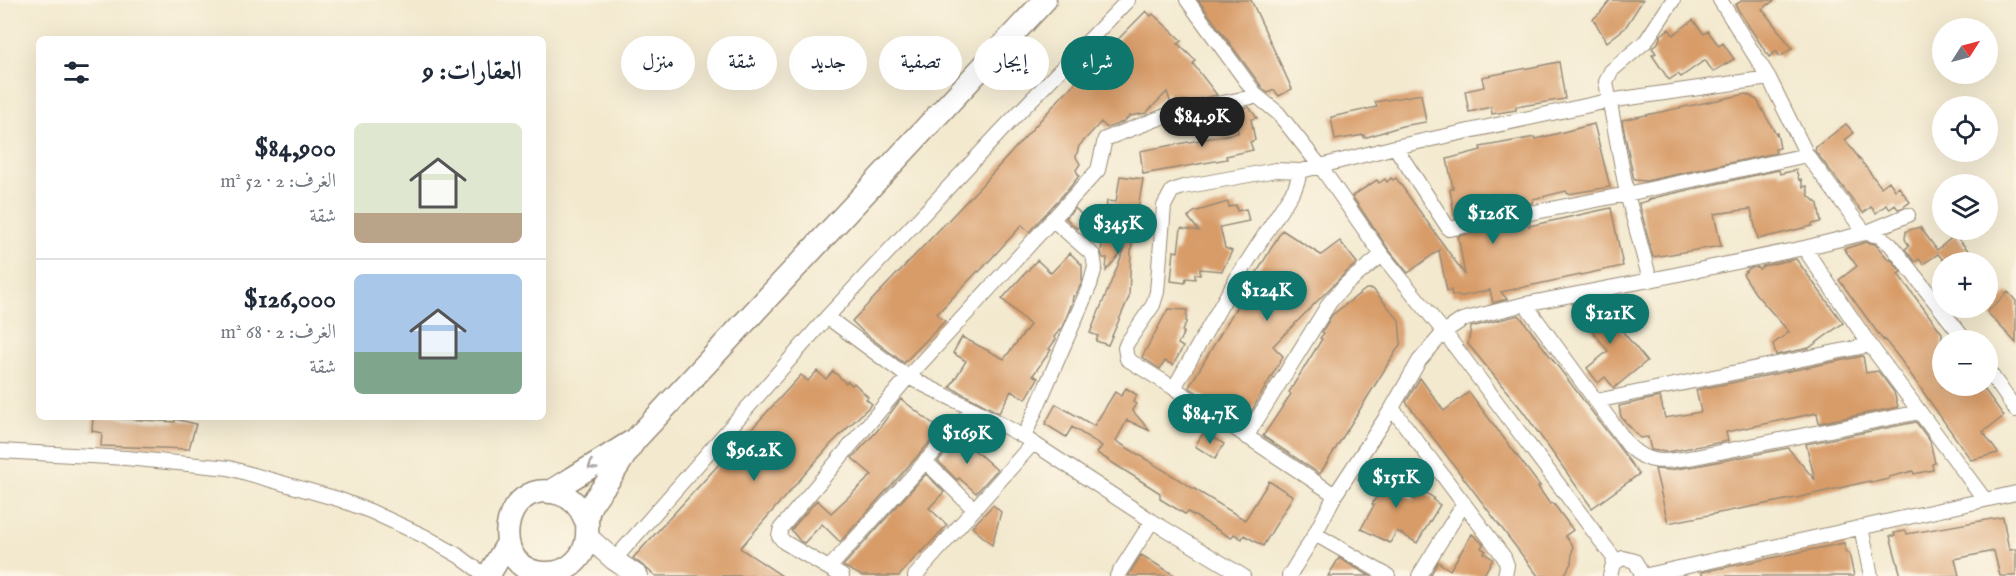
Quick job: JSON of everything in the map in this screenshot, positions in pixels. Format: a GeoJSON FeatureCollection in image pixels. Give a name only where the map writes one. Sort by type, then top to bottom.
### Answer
{"type":"FeatureCollection","features":[{"type":"Feature","properties":{"kind":"main road"},"geometry":{"type":"LineString","coordinates":[[586,528],[581,511],[572,501],[550,492],[539,493],[528,496],[510,516],[507,527],[508,543],[515,558],[530,574],[568,573],[581,555],[591,504],[634,440],[1045,0]]}},
{"type":"Feature","properties":{"kind":"main road"},"geometry":{"type":"LineString","coordinates":[[550,492],[634,440]]}},
{"type":"Feature","properties":{"kind":"main road"},"geometry":{"type":"LineString","coordinates":[[487,576],[508,543]]}},
{"type":"Feature","properties":{"kind":"street"},"geometry":{"type":"LineString","coordinates":[[614,560],[827,317],[1003,129],[1128,0]]}},
{"type":"Feature","properties":{"kind":"street"},"geometry":{"type":"LineString","coordinates":[[1187,0],[1257,96],[1278,113],[1320,166],[1382,255],[1444,332],[1616,561]]}},
{"type":"Feature","properties":{"kind":"street"},"geometry":{"type":"LineString","coordinates":[[1650,280],[1627,194],[1606,82],[1607,75],[1646,40],[1673,0]]}},
{"type":"Feature","properties":{"kind":"street"},"geometry":{"type":"LineString","coordinates":[[1720,0],[1769,78],[1807,155],[1865,232],[1879,236],[1890,243],[1957,330]]}},
{"type":"Feature","properties":{"kind":"street"},"geometry":{"type":"LineString","coordinates":[[1335,495],[1127,359],[1127,344],[1153,305],[1157,292],[1164,206],[1172,191],[1276,170],[1301,171],[1395,147],[1608,101],[1769,78]]}},
{"type":"Feature","properties":{"kind":"street"},"geometry":{"type":"LineString","coordinates":[[842,576],[784,542],[779,536],[781,528],[908,377],[1098,170],[1106,139],[1173,113],[1257,96]]}},
{"type":"Feature","properties":{"kind":"street"},"geometry":{"type":"LineString","coordinates":[[1395,147],[1449,229],[1807,155]]}},
{"type":"Feature","properties":{"kind":"street"},"geometry":{"type":"LineString","coordinates":[[1174,388],[1238,276],[1295,188],[1301,171]]}},
{"type":"Feature","properties":{"kind":"street"},"geometry":{"type":"LineString","coordinates":[[1289,576],[1315,534],[1335,495],[1392,408],[1419,361],[1444,332],[1462,320],[1525,304],[1804,248],[1865,232],[1908,215]]}},
{"type":"Feature","properties":{"kind":"street"},"geometry":{"type":"LineString","coordinates":[[915,576],[974,509],[1029,440],[1090,285],[1095,267],[1093,255],[1052,219]]}},
{"type":"Feature","properties":{"kind":"street"},"geometry":{"type":"LineString","coordinates":[[1804,248],[1870,345],[1985,500]]}},
{"type":"Feature","properties":{"kind":"street"},"geometry":{"type":"LineString","coordinates":[[1246,437],[1330,302],[1346,284],[1382,255]]}},
{"type":"Feature","properties":{"kind":"street"},"geometry":{"type":"LineString","coordinates":[[1525,304],[1629,446],[1643,458],[1653,461],[1695,457],[1920,412]]}},
{"type":"Feature","properties":{"kind":"street"},"geometry":{"type":"LineString","coordinates":[[827,317],[908,377],[1029,440],[1152,521],[1243,576]]}},
{"type":"Feature","properties":{"kind":"street"},"geometry":{"type":"LineString","coordinates":[[1596,400],[1870,345]]}},
{"type":"Feature","properties":{"kind":"street"},"geometry":{"type":"LineString","coordinates":[[1998,384],[2016,410]]}},
{"type":"Feature","properties":{"kind":"street"},"geometry":{"type":"LineString","coordinates":[[1392,408],[1504,557],[1507,565],[1505,576]]}},
{"type":"Feature","properties":{"kind":"street"},"geometry":{"type":"LineString","coordinates":[[829,568],[973,409]]}},
{"type":"Feature","properties":{"kind":"street"},"geometry":{"type":"LineString","coordinates":[[0,451],[126,458],[229,468],[338,499],[380,515],[424,536],[459,556],[487,576]]}},
{"type":"Feature","properties":{"kind":"street"},"geometry":{"type":"LineString","coordinates":[[926,460],[974,509]]}},
{"type":"Feature","properties":{"kind":"street"},"geometry":{"type":"LineString","coordinates":[[1610,576],[1611,567],[1623,558],[1631,559],[1638,564],[1642,576],[2016,493]]}},
{"type":"Feature","properties":{"kind":"street"},"geometry":{"type":"LineString","coordinates":[[1419,576],[1464,503]]}},
{"type":"Feature","properties":{"kind":"street"},"geometry":{"type":"LineString","coordinates":[[1117,576],[1152,521]]}},
{"type":"Feature","properties":{"kind":"street"},"geometry":{"type":"LineString","coordinates":[[1861,527],[1871,576]]}},
{"type":"Feature","properties":{"kind":"street"},"geometry":{"type":"LineString","coordinates":[[586,528],[614,560],[638,576]]}},
{"type":"Feature","properties":{"kind":"street"},"geometry":{"type":"LineString","coordinates":[[1315,534],[1388,576]]}},
{"type":"Feature","properties":{"kind":"building"},"geometry":{"type":"Polygon","coordinates":[[[1198,0],[1251,0],[1292,89],[1279,96],[1274,90],[1268,93],[1264,90],[1198,0]]]}},
{"type":"Feature","properties":{"kind":"building"},"geometry":{"type":"Polygon","coordinates":[[[1610,0],[1643,0],[1625,28],[1607,42],[1593,19],[1610,0]]]}},
{"type":"Feature","properties":{"kind":"building"},"geometry":{"type":"Polygon","coordinates":[[[1743,0],[1775,0],[1762,9],[1792,48],[1780,57],[1776,51],[1769,57],[1735,5],[1743,0]]]}},
{"type":"Feature","properties":{"kind":"building"},"geometry":{"type":"Polygon","coordinates":[[[1146,11],[1151,16],[1153,14],[1182,41],[1178,44],[1195,60],[1193,64],[1217,95],[1171,104],[1167,92],[1146,113],[1130,116],[1123,122],[1107,128],[1101,122],[1079,146],[1076,157],[1080,164],[1076,170],[1079,176],[1071,186],[1029,232],[1022,225],[937,314],[945,321],[904,363],[863,332],[852,321],[980,187],[1068,90],[1134,90],[1134,36],[1121,36],[1146,11]]]}},
{"type":"Feature","properties":{"kind":"building"},"geometry":{"type":"Polygon","coordinates":[[[1693,20],[1704,34],[1708,31],[1719,46],[1723,43],[1734,59],[1713,72],[1705,60],[1681,77],[1678,74],[1669,80],[1652,55],[1656,53],[1652,48],[1658,43],[1661,35],[1669,29],[1673,35],[1693,20]]]}},
{"type":"Feature","properties":{"kind":"building"},"geometry":{"type":"Polygon","coordinates":[[[1559,62],[1565,99],[1516,107],[1516,110],[1492,114],[1491,107],[1469,112],[1465,91],[1484,87],[1482,77],[1559,62]]]}},
{"type":"Feature","properties":{"kind":"building"},"geometry":{"type":"Polygon","coordinates":[[[1421,94],[1426,122],[1402,126],[1364,138],[1364,135],[1335,140],[1331,117],[1377,107],[1375,102],[1421,94]]]}},
{"type":"Feature","properties":{"kind":"building"},"geometry":{"type":"Polygon","coordinates":[[[1746,94],[1757,100],[1777,133],[1780,148],[1775,149],[1776,153],[1646,181],[1634,180],[1622,120],[1746,94]]]}},
{"type":"Feature","properties":{"kind":"building"},"geometry":{"type":"Polygon","coordinates":[[[1249,107],[1257,118],[1251,119],[1255,140],[1250,142],[1253,150],[1226,156],[1227,159],[1143,174],[1140,151],[1238,133],[1234,110],[1249,107]]]}},
{"type":"Feature","properties":{"kind":"building"},"geometry":{"type":"Polygon","coordinates":[[[1594,124],[1610,187],[1568,194],[1566,191],[1533,199],[1532,203],[1455,219],[1450,190],[1453,188],[1447,159],[1481,150],[1480,147],[1535,137],[1536,139],[1594,124]]]}},
{"type":"Feature","properties":{"kind":"building"},"geometry":{"type":"Polygon","coordinates":[[[1846,124],[1854,133],[1845,140],[1881,187],[1889,181],[1895,190],[1899,187],[1910,202],[1902,208],[1898,209],[1895,205],[1890,209],[1886,205],[1876,213],[1871,207],[1863,213],[1815,151],[1816,147],[1846,124]]]}},
{"type":"Feature","properties":{"kind":"building"},"geometry":{"type":"Polygon","coordinates":[[[1779,170],[1780,174],[1796,170],[1803,187],[1807,186],[1809,196],[1818,204],[1821,222],[1758,239],[1751,209],[1714,214],[1721,246],[1653,257],[1639,203],[1779,170]]]}},
{"type":"Feature","properties":{"kind":"building"},"geometry":{"type":"Polygon","coordinates":[[[1120,176],[1143,179],[1131,250],[1129,297],[1108,345],[1096,341],[1098,336],[1090,333],[1125,248],[1106,271],[1107,258],[1103,258],[1101,252],[1107,201],[1116,202],[1120,176]]]}},
{"type":"Feature","properties":{"kind":"building"},"geometry":{"type":"Polygon","coordinates":[[[1391,178],[1393,180],[1396,178],[1465,275],[1458,236],[1530,222],[1529,226],[1611,208],[1623,266],[1501,292],[1507,299],[1493,303],[1490,290],[1459,297],[1458,295],[1452,296],[1451,290],[1447,291],[1439,250],[1408,273],[1389,250],[1352,196],[1377,180],[1379,183],[1385,179],[1387,182],[1391,178]]]}},
{"type":"Feature","properties":{"kind":"building"},"geometry":{"type":"Polygon","coordinates":[[[1228,202],[1229,207],[1236,205],[1237,211],[1246,209],[1249,221],[1220,227],[1225,248],[1232,251],[1222,271],[1200,269],[1200,275],[1195,274],[1195,279],[1186,278],[1185,283],[1171,281],[1174,251],[1178,252],[1181,228],[1199,231],[1188,217],[1194,212],[1228,202]]]}},
{"type":"Feature","properties":{"kind":"building"},"geometry":{"type":"Polygon","coordinates":[[[1075,208],[1086,219],[1077,229],[1066,218],[1075,208]]]}},
{"type":"Feature","properties":{"kind":"building"},"geometry":{"type":"Polygon","coordinates":[[[1920,227],[1937,250],[1949,240],[1959,240],[1969,252],[1932,252],[1932,258],[1923,264],[1919,259],[1915,262],[1905,249],[1909,246],[1905,239],[1906,231],[1920,227]]]}},
{"type":"Feature","properties":{"kind":"building"},"geometry":{"type":"Polygon","coordinates":[[[1282,230],[1321,255],[1340,241],[1357,263],[1273,346],[1283,356],[1244,424],[1189,387],[1282,230]]]}},
{"type":"Feature","properties":{"kind":"building"},"geometry":{"type":"Polygon","coordinates":[[[1866,242],[1875,244],[1901,272],[1898,274],[1940,330],[1932,330],[1932,396],[1989,396],[2004,416],[1983,432],[1998,453],[1971,460],[1900,359],[1883,340],[1839,280],[1857,266],[1844,249],[1866,242]]]}},
{"type":"Feature","properties":{"kind":"building"},"geometry":{"type":"Polygon","coordinates":[[[1070,253],[1082,265],[1082,282],[1073,296],[1063,326],[1054,337],[1056,339],[1049,349],[1051,350],[1033,375],[1038,378],[1026,399],[1011,391],[999,413],[950,387],[966,361],[953,353],[962,337],[1004,359],[1030,325],[1002,299],[1037,260],[1051,273],[1070,253]]]}},
{"type":"Feature","properties":{"kind":"building"},"geometry":{"type":"Polygon","coordinates":[[[1796,259],[1843,323],[1809,348],[1776,355],[1773,344],[1789,332],[1755,293],[1743,274],[1750,268],[1758,267],[1759,269],[1763,266],[1796,259]]]}},
{"type":"Feature","properties":{"kind":"building"},"geometry":{"type":"Polygon","coordinates":[[[1366,289],[1373,289],[1399,320],[1401,343],[1320,474],[1263,436],[1291,394],[1289,392],[1322,339],[1320,338],[1324,333],[1322,332],[1332,315],[1366,289]]]}},
{"type":"Feature","properties":{"kind":"building"},"geometry":{"type":"Polygon","coordinates":[[[2008,292],[2016,301],[2016,343],[1993,318],[1998,318],[1998,302],[2008,292]]]}},
{"type":"Feature","properties":{"kind":"building"},"geometry":{"type":"Polygon","coordinates":[[[1599,299],[1605,307],[1603,308],[1647,361],[1614,388],[1605,377],[1598,383],[1587,368],[1608,351],[1572,304],[1599,299]]]}},
{"type":"Feature","properties":{"kind":"building"},"geometry":{"type":"Polygon","coordinates":[[[1168,309],[1187,310],[1186,323],[1182,331],[1184,332],[1178,344],[1183,347],[1173,365],[1165,361],[1160,369],[1142,357],[1168,309]]]}},
{"type":"Feature","properties":{"kind":"building"},"geometry":{"type":"Polygon","coordinates":[[[1519,315],[1639,474],[1592,508],[1522,410],[1468,344],[1471,327],[1519,315]]]}},
{"type":"Feature","properties":{"kind":"building"},"geometry":{"type":"Polygon","coordinates":[[[1863,356],[1866,373],[1878,371],[1894,392],[1898,407],[1819,423],[1817,413],[1726,432],[1728,441],[1667,452],[1651,450],[1648,437],[1640,438],[1621,417],[1619,406],[1660,397],[1665,418],[1701,412],[1696,390],[1863,356]]]}},
{"type":"Feature","properties":{"kind":"building"},"geometry":{"type":"Polygon","coordinates":[[[817,371],[826,379],[833,371],[846,383],[848,381],[852,385],[854,383],[872,404],[832,443],[740,548],[782,576],[656,576],[633,558],[801,375],[808,381],[817,371]]]}},
{"type":"Feature","properties":{"kind":"building"},"geometry":{"type":"Polygon","coordinates":[[[1420,378],[1444,411],[1469,392],[1540,486],[1538,487],[1550,504],[1553,503],[1573,530],[1565,536],[1573,546],[1571,563],[1564,576],[1538,576],[1406,402],[1420,378]]]}},
{"type":"Feature","properties":{"kind":"building"},"geometry":{"type":"Polygon","coordinates":[[[1126,388],[1137,395],[1133,402],[1136,404],[1132,410],[1150,431],[1127,420],[1116,441],[1245,520],[1269,481],[1293,496],[1263,546],[1244,535],[1242,539],[1234,534],[1231,538],[1188,512],[1185,514],[1160,499],[1160,493],[1097,453],[1102,446],[1072,427],[1066,437],[1045,424],[1056,404],[1094,426],[1115,392],[1121,396],[1126,388]]]}},
{"type":"Feature","properties":{"kind":"building"},"geometry":{"type":"Polygon","coordinates":[[[901,399],[941,430],[840,542],[822,524],[804,543],[800,541],[791,530],[817,500],[831,513],[872,475],[852,458],[877,431],[901,399]]]}},
{"type":"Feature","properties":{"kind":"building"},"geometry":{"type":"Polygon","coordinates":[[[93,420],[175,422],[175,420],[179,420],[196,424],[189,449],[101,446],[102,433],[92,431],[93,420]]]}},
{"type":"Feature","properties":{"kind":"building"},"geometry":{"type":"Polygon","coordinates":[[[1916,422],[1930,441],[1935,463],[1932,464],[1933,470],[1914,474],[1913,471],[1889,477],[1889,479],[1668,523],[1655,469],[1669,470],[1696,466],[1788,448],[1815,480],[1806,444],[1916,422]]]}},
{"type":"Feature","properties":{"kind":"building"},"geometry":{"type":"Polygon","coordinates":[[[1204,432],[1224,444],[1215,459],[1195,446],[1204,432]]]}},
{"type":"Feature","properties":{"kind":"building"},"geometry":{"type":"Polygon","coordinates":[[[961,438],[997,470],[976,493],[959,478],[957,480],[938,461],[961,438]]]}},
{"type":"Feature","properties":{"kind":"building"},"geometry":{"type":"Polygon","coordinates":[[[1369,462],[1389,474],[1384,481],[1414,500],[1420,489],[1440,505],[1417,543],[1397,531],[1390,543],[1361,529],[1379,493],[1358,480],[1369,462]]]}},
{"type":"Feature","properties":{"kind":"building"},"geometry":{"type":"Polygon","coordinates":[[[926,474],[944,492],[929,508],[947,525],[899,576],[862,576],[843,566],[926,474]]]}},
{"type":"Feature","properties":{"kind":"building"},"geometry":{"type":"Polygon","coordinates":[[[993,505],[1001,512],[992,545],[972,527],[993,505]]]}},
{"type":"Feature","properties":{"kind":"building"},"geometry":{"type":"Polygon","coordinates":[[[2003,517],[2009,550],[2016,549],[2016,576],[2000,576],[1994,551],[1955,559],[1959,576],[1901,576],[1890,536],[1895,536],[1894,533],[1906,531],[1907,534],[2003,517]]]}},
{"type":"Feature","properties":{"kind":"building"},"geometry":{"type":"Polygon","coordinates":[[[1472,534],[1483,544],[1481,548],[1486,551],[1484,553],[1493,559],[1483,576],[1430,576],[1438,562],[1450,570],[1472,534]]]}},
{"type":"Feature","properties":{"kind":"building"},"geometry":{"type":"Polygon","coordinates":[[[1844,543],[1846,553],[1849,553],[1854,576],[1702,576],[1702,572],[1844,543]]]}},
{"type":"Feature","properties":{"kind":"building"},"geometry":{"type":"Polygon","coordinates":[[[1141,555],[1176,576],[1128,576],[1141,555]]]}},
{"type":"Feature","properties":{"kind":"building"},"geometry":{"type":"Polygon","coordinates":[[[1339,558],[1370,576],[1328,576],[1339,558]]]}}]}
